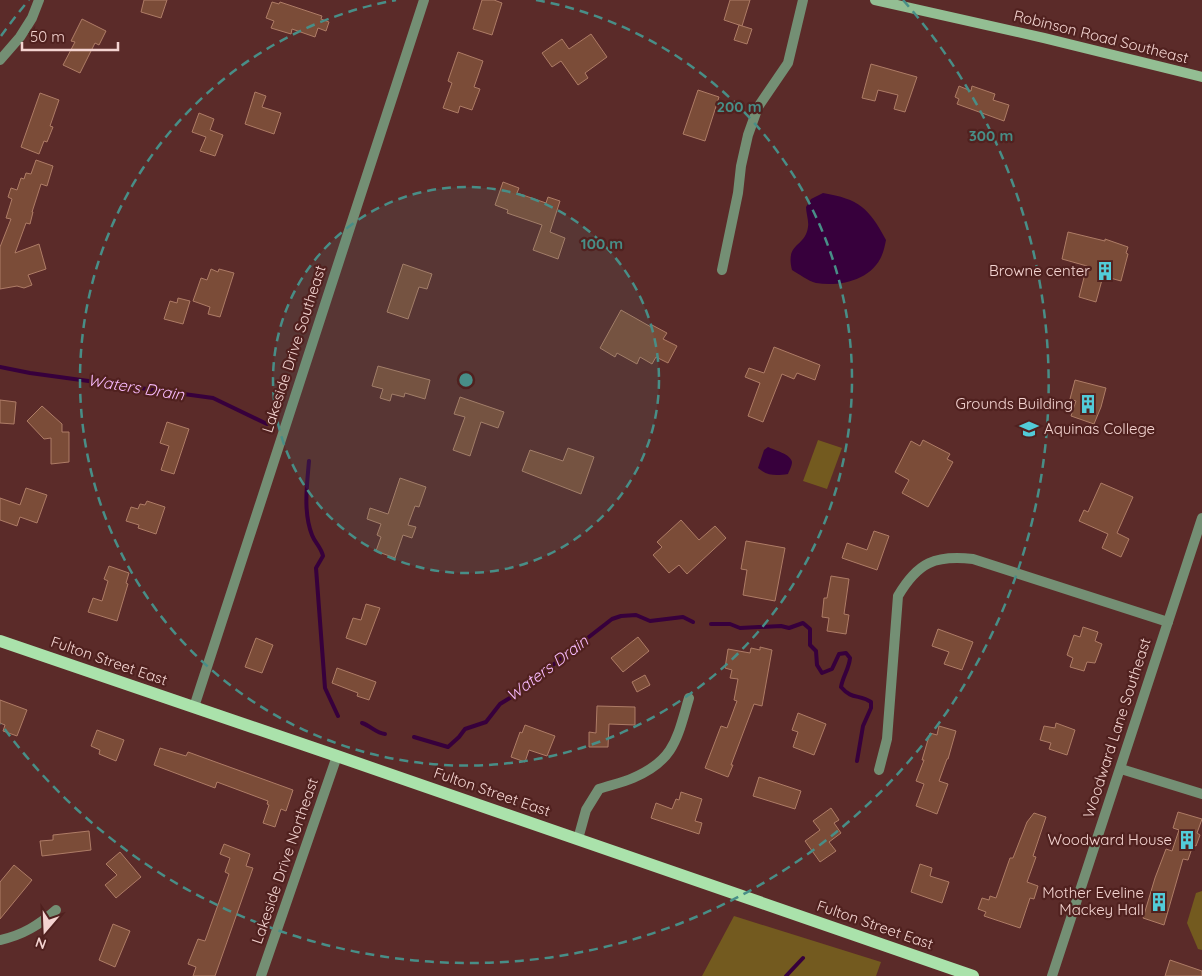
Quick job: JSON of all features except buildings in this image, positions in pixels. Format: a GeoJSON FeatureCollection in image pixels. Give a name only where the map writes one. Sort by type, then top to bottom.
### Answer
{"type":"FeatureCollection","features":[{"type":"Feature","properties":{"kind":"main road","name":"Robinson Road Southeast"},"geometry":{"type":"LineString","coordinates":[[875,0],[1044,38],[1202,77]]}},
{"type":"Feature","properties":{"kind":"main road","name":"Fulton Street East"},"geometry":{"type":"LineString","coordinates":[[0,641],[578,839],[965,975]]}},
{"type":"Feature","properties":{"kind":"street"},"geometry":{"type":"LineString","coordinates":[[0,60],[20,37],[32,18],[39,0]]}},
{"type":"Feature","properties":{"kind":"street","name":"Lakeside Drive Southeast"},"geometry":{"type":"LineString","coordinates":[[194,707],[424,0]]}},
{"type":"Feature","properties":{"kind":"street"},"geometry":{"type":"LineString","coordinates":[[722,270],[748,135],[758,107],[788,63],[803,0]]}},
{"type":"Feature","properties":{"kind":"street","name":"Woodward Lane Southeast"},"geometry":{"type":"LineString","coordinates":[[1052,976],[1202,518]]}},
{"type":"Feature","properties":{"kind":"street"},"geometry":{"type":"LineString","coordinates":[[879,770],[887,739],[898,596],[907,582],[922,568],[937,559],[953,557],[973,559],[1168,622]]}},
{"type":"Feature","properties":{"kind":"street"},"geometry":{"type":"LineString","coordinates":[[578,839],[586,810],[599,790],[650,770],[667,756],[676,740],[689,698]]}},
{"type":"Feature","properties":{"kind":"street","name":"Lakeside Drive Northeast"},"geometry":{"type":"LineString","coordinates":[[262,976],[337,756]]}},
{"type":"Feature","properties":{"kind":"street"},"geometry":{"type":"LineString","coordinates":[[1120,769],[1202,794]]}},
{"type":"Feature","properties":{"kind":"street"},"geometry":{"type":"LineString","coordinates":[[0,940],[26,932],[39,925],[56,910]]}},
{"type":"Feature","properties":{"kind":"shaded area"},"geometry":{"type":"Polygon","coordinates":[[[823,193],[846,198],[862,207],[874,220],[886,240],[883,253],[877,264],[863,276],[854,280],[835,284],[816,283],[792,270],[791,254],[803,239],[808,227],[806,207],[811,199],[823,193]]]}},
{"type":"Feature","properties":{"kind":"shaded area"},"geometry":{"type":"Polygon","coordinates":[[[818,440],[842,448],[827,489],[803,481],[818,440]]]}},
{"type":"Feature","properties":{"kind":"shaded area"},"geometry":{"type":"Polygon","coordinates":[[[768,447],[791,459],[792,464],[788,474],[772,475],[758,468],[764,450],[768,447]]]}},
{"type":"Feature","properties":{"kind":"shaded area"},"geometry":{"type":"Polygon","coordinates":[[[1202,891],[1202,950],[1198,949],[1187,923],[1196,893],[1202,891]]]}},
{"type":"Feature","properties":{"kind":"shaded area"},"geometry":{"type":"Polygon","coordinates":[[[734,916],[881,962],[876,976],[702,976],[734,916]]]}},
{"type":"Feature","properties":{"kind":"waterway","name":"Waters Drain"},"geometry":{"type":"LineString","coordinates":[[0,367],[30,373],[213,398],[267,424]]}},
{"type":"Feature","properties":{"kind":"waterway","name":"Waters Drain"},"geometry":{"type":"LineString","coordinates":[[309,461],[306,498],[307,517],[312,535],[323,556],[316,568],[325,688],[338,716]]}},
{"type":"Feature","properties":{"kind":"waterway","name":"Waters Drain"},"geometry":{"type":"LineString","coordinates":[[414,737],[448,747],[465,729],[486,722],[500,704],[612,619],[636,615],[650,621],[683,617],[693,622]]}},
{"type":"Feature","properties":{"kind":"waterway","name":"Waters Drain"},"geometry":{"type":"LineString","coordinates":[[711,624],[730,624],[740,628],[781,626],[789,628],[803,623],[810,629],[810,645],[816,651],[817,665],[822,673],[832,669],[839,654],[846,653],[850,658],[841,687],[849,694],[871,702],[871,708],[863,726],[857,761]]}},
{"type":"Feature","properties":{"kind":"waterway","name":"Waters Drain"},"geometry":{"type":"LineString","coordinates":[[362,723],[385,734]]}},
{"type":"Feature","properties":{"kind":"waterway","name":"Waters Drain"},"geometry":{"type":"LineString","coordinates":[[786,976],[803,958]]}},
{"type":"Feature","properties":{"kind":"place","name":"Browne center"},"geometry":{"type":"Point","coordinates":[1105,271]}},
{"type":"Feature","properties":{"kind":"place","name":"Grounds Building"},"geometry":{"type":"Point","coordinates":[1088,404]}},
{"type":"Feature","properties":{"kind":"place","name":"Aquinas College"},"geometry":{"type":"Point","coordinates":[1029,429]}},
{"type":"Feature","properties":{"kind":"place","name":"Woodward House"},"geometry":{"type":"Point","coordinates":[1187,840]}},
{"type":"Feature","properties":{"kind":"place","name":"Mother Eveline Mackey Hall"},"geometry":{"type":"Point","coordinates":[1159,902]}}]}
